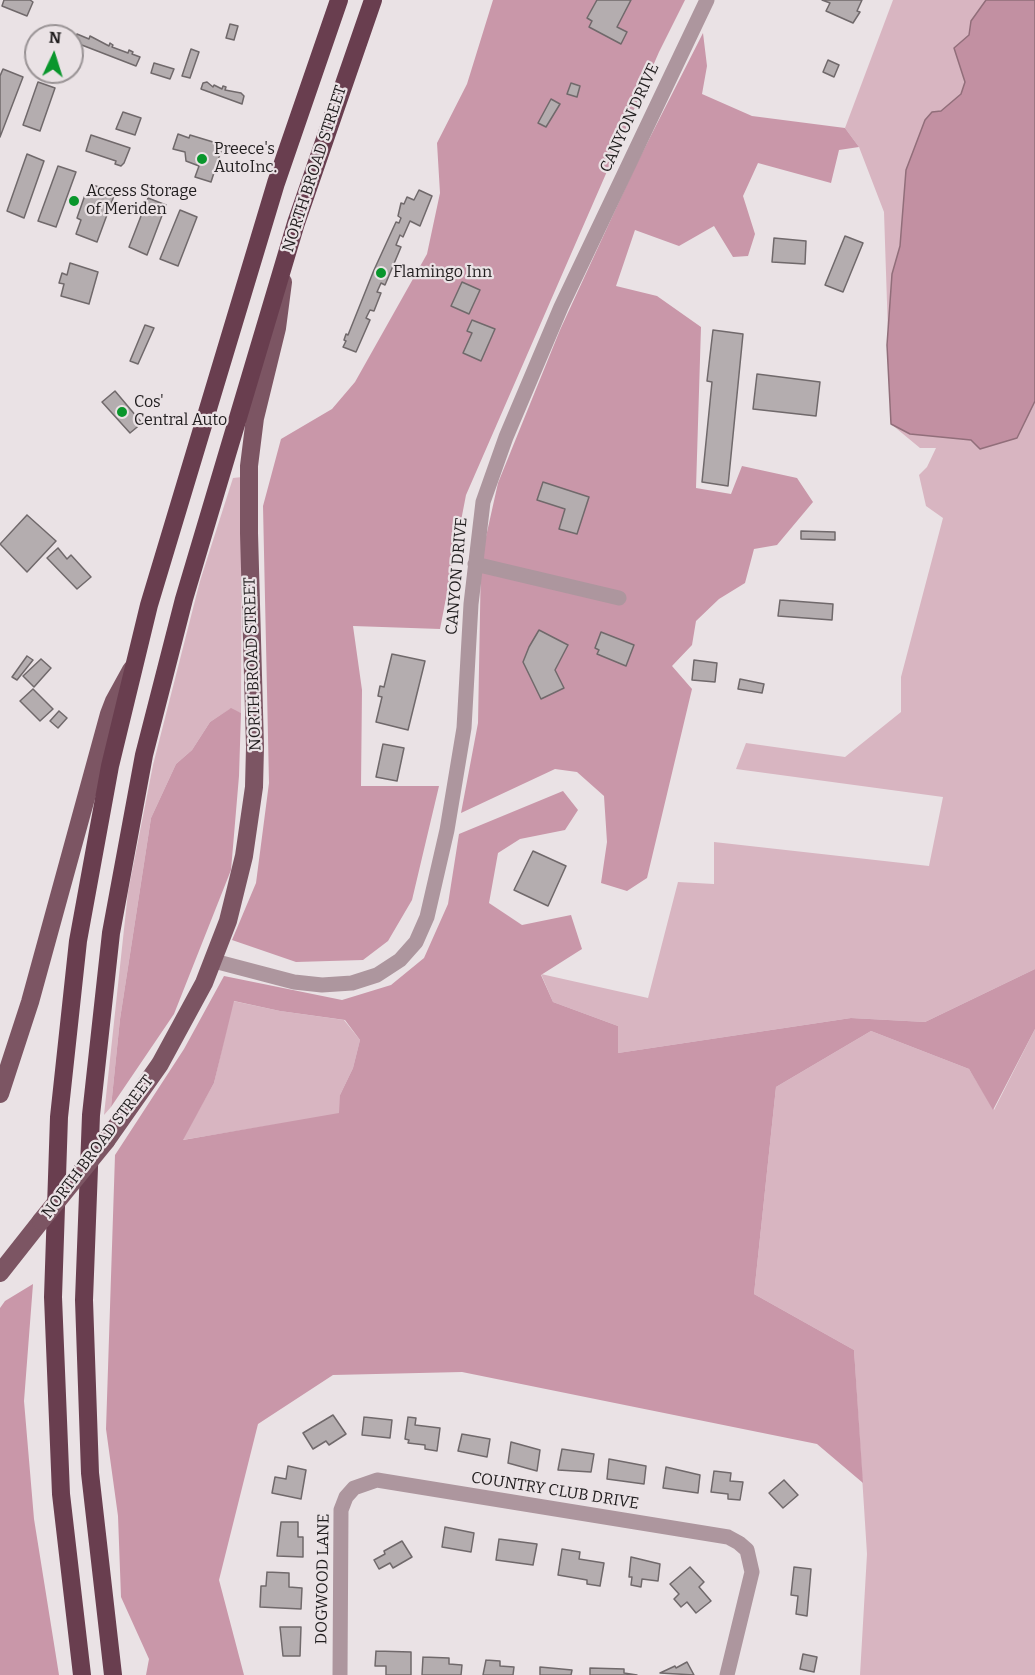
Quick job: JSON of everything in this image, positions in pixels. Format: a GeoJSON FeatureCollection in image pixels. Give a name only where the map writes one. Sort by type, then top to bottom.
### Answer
{"type":"FeatureCollection","features":[{"type":"Feature","properties":{"kind":"highway","name":"NORTH BROAD STREET"},"geometry":{"type":"LineString","coordinates":[[134,666],[149,605],[269,205],[339,0]]}},
{"type":"Feature","properties":{"kind":"highway","name":"NORTH BROAD STREET"},"geometry":{"type":"LineString","coordinates":[[284,263],[316,161],[373,0]]}},
{"type":"Feature","properties":{"kind":"highway"},"geometry":{"type":"LineString","coordinates":[[113,1675],[94,1518],[84,1346],[86,1200],[99,1027],[117,892],[154,711],[187,588],[284,263]]}},
{"type":"Feature","properties":{"kind":"highway"},"geometry":{"type":"LineString","coordinates":[[82,1675],[64,1537],[55,1409],[53,1275],[56,1165],[78,941],[110,766],[134,666]]}},
{"type":"Feature","properties":{"kind":"main road","name":"NORTH BROAD STREET"},"geometry":{"type":"LineString","coordinates":[[0,1274],[106,1141],[160,1064],[214,961],[240,875],[254,787],[256,725],[249,533],[249,466],[258,401],[280,313],[284,263]]}},
{"type":"Feature","properties":{"kind":"main road","name":"NORTH BROAD STREET"},"geometry":{"type":"LineString","coordinates":[[0,1091],[30,1002],[112,707],[134,666]]}},
{"type":"Feature","properties":{"kind":"street","name":"CANYON DRIVE"},"geometry":{"type":"LineString","coordinates":[[214,961],[294,982],[322,985],[352,983],[377,975],[400,960],[416,942],[427,917],[447,830],[464,728],[475,564],[483,502],[510,426],[570,287],[707,0]]}},
{"type":"Feature","properties":{"kind":"street"},"geometry":{"type":"LineString","coordinates":[[475,564],[619,598]]}},
{"type":"Feature","properties":{"kind":"street","name":"COUNTRY CLUB DRIVE"},"geometry":{"type":"LineString","coordinates":[[354,1488],[376,1480],[728,1537],[747,1550],[752,1572],[727,1675]]}},
{"type":"Feature","properties":{"kind":"street","name":"DOGWOOD LANE"},"geometry":{"type":"LineString","coordinates":[[340,1675],[341,1510],[354,1488]]}},
{"type":"Feature","properties":{"kind":"shaded area"},"geometry":{"type":"Polygon","coordinates":[[[493,0],[685,0],[659,52],[466,495],[440,629],[353,626],[362,690],[361,786],[439,786],[412,900],[388,941],[363,960],[296,962],[232,940],[256,883],[269,783],[263,506],[281,439],[332,409],[355,382],[427,254],[440,193],[437,143],[467,84],[493,0]]]}},
{"type":"Feature","properties":{"kind":"shaded area"},"geometry":{"type":"Polygon","coordinates":[[[893,0],[1035,0],[1035,969],[925,1022],[851,1018],[618,1053],[618,1026],[553,1002],[541,974],[648,998],[678,882],[714,884],[714,842],[929,866],[943,797],[736,769],[746,743],[845,757],[901,712],[901,677],[943,518],[926,506],[919,475],[927,467],[936,448],[920,448],[891,424],[884,212],[859,147],[845,128],[893,0]]]}},
{"type":"Feature","properties":{"kind":"shaded area"},"geometry":{"type":"Polygon","coordinates":[[[986,0],[1035,0],[1035,401],[1017,438],[980,449],[971,440],[910,434],[891,424],[887,345],[892,274],[900,246],[906,170],[925,120],[932,112],[941,111],[961,94],[965,82],[954,48],[969,35],[971,21],[986,0]]]}},
{"type":"Feature","properties":{"kind":"shaded area"},"geometry":{"type":"Polygon","coordinates":[[[703,33],[707,66],[702,94],[752,116],[845,128],[859,147],[839,150],[831,183],[758,163],[743,196],[755,234],[748,256],[733,257],[714,226],[679,246],[635,230],[616,286],[657,296],[701,327],[696,488],[731,494],[742,466],[797,478],[813,502],[777,545],[754,549],[745,583],[719,599],[696,621],[692,645],[672,666],[692,689],[647,878],[627,891],[601,883],[607,842],[604,796],[577,772],[555,769],[461,813],[478,723],[481,559],[498,483],[560,330],[636,165],[703,33]]]}},
{"type":"Feature","properties":{"kind":"shaded area"},"geometry":{"type":"Polygon","coordinates":[[[242,477],[241,713],[230,709],[210,722],[192,750],[176,764],[151,818],[120,1019],[111,1107],[104,1115],[128,892],[153,765],[200,581],[233,478],[242,477]]]}},
{"type":"Feature","properties":{"kind":"shaded area"},"geometry":{"type":"Polygon","coordinates":[[[231,708],[241,713],[239,776],[231,870],[174,1014],[111,1107],[120,1019],[151,818],[176,764],[192,750],[210,722],[231,708]]]}},
{"type":"Feature","properties":{"kind":"shaded area"},"geometry":{"type":"Polygon","coordinates":[[[563,791],[578,810],[565,830],[520,839],[498,853],[489,903],[522,925],[571,915],[582,949],[541,975],[553,1002],[618,1026],[618,1053],[851,1018],[925,1022],[1035,969],[1035,1029],[993,1110],[969,1069],[871,1031],[776,1087],[754,1294],[854,1350],[863,1483],[817,1444],[462,1372],[333,1375],[258,1424],[219,1580],[244,1675],[146,1675],[149,1659],[121,1597],[118,1516],[106,1429],[115,1155],[184,1049],[224,976],[342,1000],[391,985],[424,958],[448,904],[459,834],[563,791]],[[234,1001],[214,1083],[183,1140],[339,1113],[340,1095],[353,1068],[360,1040],[345,1020],[280,1011],[234,1001]]]}},
{"type":"Feature","properties":{"kind":"shaded area"},"geometry":{"type":"Polygon","coordinates":[[[233,1001],[280,1011],[344,1020],[360,1040],[353,1068],[340,1095],[340,1114],[182,1140],[214,1083],[233,1001]]]}},
{"type":"Feature","properties":{"kind":"shaded area"},"geometry":{"type":"Polygon","coordinates":[[[1035,1029],[1035,1675],[860,1675],[867,1554],[854,1350],[754,1294],[776,1087],[871,1031],[969,1069],[994,1110],[1035,1029]]]}},
{"type":"Feature","properties":{"kind":"shaded area"},"geometry":{"type":"Polygon","coordinates":[[[33,1284],[24,1401],[34,1519],[59,1675],[0,1675],[0,1308],[5,1301],[33,1284]]]}},
{"type":"Feature","properties":{"kind":"building"},"geometry":{"type":"Polygon","coordinates":[[[4,0],[33,2],[27,16],[2,6],[4,0]]]}},
{"type":"Feature","properties":{"kind":"building"},"geometry":{"type":"Polygon","coordinates":[[[597,0],[631,0],[617,27],[627,32],[621,44],[589,27],[592,21],[587,18],[597,0]]]}},
{"type":"Feature","properties":{"kind":"building"},"geometry":{"type":"Polygon","coordinates":[[[822,0],[862,0],[857,11],[860,12],[853,23],[826,11],[830,3],[822,0]]]}},
{"type":"Feature","properties":{"kind":"building"},"geometry":{"type":"Polygon","coordinates":[[[230,24],[238,26],[234,40],[226,38],[230,24]]]}},
{"type":"Feature","properties":{"kind":"building"},"geometry":{"type":"Polygon","coordinates":[[[90,36],[109,46],[110,43],[112,47],[128,53],[129,50],[133,52],[132,54],[140,57],[136,66],[84,46],[84,37],[89,39],[90,36]]]}},
{"type":"Feature","properties":{"kind":"building"},"geometry":{"type":"Polygon","coordinates":[[[191,49],[199,52],[190,78],[182,76],[191,49]]]}},
{"type":"Feature","properties":{"kind":"building"},"geometry":{"type":"Polygon","coordinates":[[[828,60],[839,65],[834,77],[823,72],[828,60]]]}},
{"type":"Feature","properties":{"kind":"building"},"geometry":{"type":"Polygon","coordinates":[[[154,63],[174,69],[170,79],[151,73],[154,63]]]}},
{"type":"Feature","properties":{"kind":"building"},"geometry":{"type":"Polygon","coordinates":[[[3,69],[23,77],[0,137],[0,76],[3,69]]]}},
{"type":"Feature","properties":{"kind":"building"},"geometry":{"type":"Polygon","coordinates":[[[207,82],[213,87],[214,85],[222,89],[223,86],[226,87],[225,90],[241,93],[244,96],[242,104],[201,89],[203,83],[207,82]]]}},
{"type":"Feature","properties":{"kind":"building"},"geometry":{"type":"Polygon","coordinates":[[[571,83],[580,86],[577,97],[567,94],[571,83]]]}},
{"type":"Feature","properties":{"kind":"building"},"geometry":{"type":"Polygon","coordinates":[[[37,84],[55,88],[40,131],[23,125],[37,84]]]}},
{"type":"Feature","properties":{"kind":"building"},"geometry":{"type":"Polygon","coordinates":[[[551,99],[560,104],[546,127],[538,123],[551,99]]]}},
{"type":"Feature","properties":{"kind":"building"},"geometry":{"type":"Polygon","coordinates":[[[123,112],[141,118],[135,135],[116,129],[123,112]]]}},
{"type":"Feature","properties":{"kind":"building","name":"Preece's AutoInc."},"geometry":{"type":"Polygon","coordinates":[[[178,134],[189,138],[190,135],[223,145],[211,182],[195,177],[199,166],[186,161],[185,152],[173,149],[178,134]]]}},
{"type":"Feature","properties":{"kind":"building"},"geometry":{"type":"Polygon","coordinates":[[[91,135],[130,148],[124,163],[121,166],[115,164],[116,161],[86,151],[91,135]]]}},
{"type":"Feature","properties":{"kind":"building"},"geometry":{"type":"Polygon","coordinates":[[[27,154],[44,161],[24,218],[7,211],[27,154]]]}},
{"type":"Feature","properties":{"kind":"building"},"geometry":{"type":"Polygon","coordinates":[[[58,166],[76,172],[56,227],[38,221],[58,166]]]}},
{"type":"Feature","properties":{"kind":"building"},"geometry":{"type":"Polygon","coordinates":[[[93,185],[115,193],[97,242],[76,234],[81,220],[77,218],[85,195],[89,196],[93,185]]]}},
{"type":"Feature","properties":{"kind":"building","name":"Flamingo Inn"},"geometry":{"type":"Polygon","coordinates":[[[419,190],[432,196],[420,226],[410,221],[403,237],[400,235],[396,245],[401,247],[385,285],[381,283],[377,292],[381,293],[374,311],[370,310],[366,318],[370,320],[356,352],[343,347],[346,334],[348,335],[374,270],[396,222],[399,223],[401,203],[404,204],[407,197],[414,200],[419,190]]]}},
{"type":"Feature","properties":{"kind":"building"},"geometry":{"type":"Polygon","coordinates":[[[148,198],[166,205],[147,255],[129,247],[148,198]]]}},
{"type":"Feature","properties":{"kind":"building"},"geometry":{"type":"Polygon","coordinates":[[[180,210],[197,217],[178,266],[160,259],[180,210]]]}},
{"type":"Feature","properties":{"kind":"building"},"geometry":{"type":"Polygon","coordinates":[[[845,236],[863,243],[843,292],[825,285],[845,236]]]}},
{"type":"Feature","properties":{"kind":"building"},"geometry":{"type":"Polygon","coordinates":[[[774,238],[806,241],[805,264],[772,262],[774,238]]]}},
{"type":"Feature","properties":{"kind":"building"},"geometry":{"type":"Polygon","coordinates":[[[70,263],[98,272],[89,304],[61,296],[64,284],[59,283],[62,273],[67,275],[70,263]]]}},
{"type":"Feature","properties":{"kind":"building"},"geometry":{"type":"Polygon","coordinates":[[[462,282],[480,290],[469,314],[451,306],[462,282]]]}},
{"type":"Feature","properties":{"kind":"building"},"geometry":{"type":"Polygon","coordinates":[[[472,320],[495,329],[481,361],[463,353],[472,333],[467,331],[472,320]]]}},
{"type":"Feature","properties":{"kind":"building"},"geometry":{"type":"Polygon","coordinates":[[[145,325],[154,328],[138,364],[130,361],[145,325]]]}},
{"type":"Feature","properties":{"kind":"building"},"geometry":{"type":"Polygon","coordinates":[[[713,330],[743,334],[728,486],[702,482],[712,382],[707,381],[713,330]]]}},
{"type":"Feature","properties":{"kind":"building"},"geometry":{"type":"Polygon","coordinates":[[[757,374],[820,382],[816,416],[753,409],[757,374]]]}},
{"type":"Feature","properties":{"kind":"building","name":"Cos' Central Auto"},"geometry":{"type":"Polygon","coordinates":[[[115,391],[142,423],[130,433],[102,402],[115,391]]]}},
{"type":"Feature","properties":{"kind":"building"},"geometry":{"type":"Polygon","coordinates":[[[543,482],[589,497],[577,534],[559,529],[565,509],[537,500],[543,482]]]}},
{"type":"Feature","properties":{"kind":"building"},"geometry":{"type":"Polygon","coordinates":[[[27,515],[56,541],[27,572],[0,544],[27,515]]]}},
{"type":"Feature","properties":{"kind":"building"},"geometry":{"type":"Polygon","coordinates":[[[801,531],[835,532],[835,540],[801,539],[801,531]]]}},
{"type":"Feature","properties":{"kind":"building"},"geometry":{"type":"Polygon","coordinates":[[[58,548],[67,559],[71,555],[91,577],[77,589],[47,558],[58,548]]]}},
{"type":"Feature","properties":{"kind":"building"},"geometry":{"type":"Polygon","coordinates":[[[780,600],[833,604],[832,620],[778,616],[780,600]]]}},
{"type":"Feature","properties":{"kind":"building"},"geometry":{"type":"Polygon","coordinates":[[[539,630],[568,645],[555,670],[564,688],[541,699],[523,662],[539,630]]]}},
{"type":"Feature","properties":{"kind":"building"},"geometry":{"type":"Polygon","coordinates":[[[601,632],[634,645],[626,666],[597,654],[599,650],[595,648],[601,632]]]}},
{"type":"Feature","properties":{"kind":"building"},"geometry":{"type":"Polygon","coordinates":[[[392,654],[425,661],[408,730],[376,722],[382,697],[378,696],[380,686],[384,687],[392,654]]]}},
{"type":"Feature","properties":{"kind":"building"},"geometry":{"type":"Polygon","coordinates":[[[27,656],[33,660],[17,680],[12,677],[27,656]]]}},
{"type":"Feature","properties":{"kind":"building"},"geometry":{"type":"Polygon","coordinates":[[[41,659],[51,668],[34,687],[23,676],[41,659]]]}},
{"type":"Feature","properties":{"kind":"building"},"geometry":{"type":"Polygon","coordinates":[[[694,660],[717,663],[715,682],[692,680],[694,660]]]}},
{"type":"Feature","properties":{"kind":"building"},"geometry":{"type":"Polygon","coordinates":[[[740,679],[764,684],[762,693],[738,689],[740,679]]]}},
{"type":"Feature","properties":{"kind":"building"},"geometry":{"type":"Polygon","coordinates":[[[33,689],[53,709],[40,721],[20,701],[33,689]]]}},
{"type":"Feature","properties":{"kind":"building"},"geometry":{"type":"Polygon","coordinates":[[[59,711],[67,718],[58,728],[50,721],[59,711]]]}},
{"type":"Feature","properties":{"kind":"building"},"geometry":{"type":"Polygon","coordinates":[[[383,744],[404,748],[397,781],[376,777],[383,744]]]}},
{"type":"Feature","properties":{"kind":"building"},"geometry":{"type":"Polygon","coordinates":[[[533,851],[566,866],[548,906],[514,890],[533,851]]]}},
{"type":"Feature","properties":{"kind":"building"},"geometry":{"type":"Polygon","coordinates":[[[333,1415],[346,1434],[329,1445],[326,1441],[313,1449],[303,1433],[333,1415]]]}},
{"type":"Feature","properties":{"kind":"building"},"geometry":{"type":"Polygon","coordinates":[[[364,1417],[392,1420],[390,1438],[362,1435],[364,1417]]]}},
{"type":"Feature","properties":{"kind":"building"},"geometry":{"type":"Polygon","coordinates":[[[408,1417],[416,1418],[415,1425],[440,1428],[437,1451],[425,1449],[425,1445],[408,1443],[409,1440],[405,1439],[408,1417]]]}},
{"type":"Feature","properties":{"kind":"building"},"geometry":{"type":"Polygon","coordinates":[[[462,1434],[490,1439],[487,1457],[458,1451],[462,1434]]]}},
{"type":"Feature","properties":{"kind":"building"},"geometry":{"type":"Polygon","coordinates":[[[511,1442],[540,1450],[537,1471],[508,1463],[511,1442]]]}},
{"type":"Feature","properties":{"kind":"building"},"geometry":{"type":"Polygon","coordinates":[[[562,1449],[594,1454],[591,1472],[558,1470],[562,1449]]]}},
{"type":"Feature","properties":{"kind":"building"},"geometry":{"type":"Polygon","coordinates":[[[609,1459],[646,1466],[644,1484],[607,1479],[609,1459]]]}},
{"type":"Feature","properties":{"kind":"building"},"geometry":{"type":"Polygon","coordinates":[[[288,1466],[306,1470],[301,1499],[272,1493],[275,1477],[286,1479],[288,1466]]]}},
{"type":"Feature","properties":{"kind":"building"},"geometry":{"type":"Polygon","coordinates":[[[666,1467],[700,1475],[698,1493],[663,1488],[666,1467]]]}},
{"type":"Feature","properties":{"kind":"building"},"geometry":{"type":"Polygon","coordinates":[[[714,1471],[731,1473],[730,1481],[743,1482],[740,1500],[728,1499],[728,1494],[711,1492],[714,1471]]]}},
{"type":"Feature","properties":{"kind":"building"},"geometry":{"type":"Polygon","coordinates":[[[784,1480],[798,1495],[783,1508],[769,1493],[784,1480]]]}},
{"type":"Feature","properties":{"kind":"building"},"geometry":{"type":"Polygon","coordinates":[[[281,1522],[298,1522],[298,1537],[303,1537],[303,1557],[277,1556],[281,1522]]]}},
{"type":"Feature","properties":{"kind":"building"},"geometry":{"type":"Polygon","coordinates":[[[445,1527],[474,1533],[471,1552],[442,1547],[445,1527]]]}},
{"type":"Feature","properties":{"kind":"building"},"geometry":{"type":"Polygon","coordinates":[[[499,1539],[537,1544],[533,1565],[496,1560],[499,1539]]]}},
{"type":"Feature","properties":{"kind":"building"},"geometry":{"type":"Polygon","coordinates":[[[402,1541],[412,1557],[393,1568],[390,1563],[379,1569],[374,1560],[385,1554],[384,1551],[402,1541]]]}},
{"type":"Feature","properties":{"kind":"building"},"geometry":{"type":"Polygon","coordinates":[[[562,1549],[580,1552],[579,1559],[604,1563],[600,1586],[587,1584],[587,1580],[558,1575],[562,1549]]]}},
{"type":"Feature","properties":{"kind":"building"},"geometry":{"type":"Polygon","coordinates":[[[631,1557],[660,1564],[658,1581],[642,1579],[641,1587],[631,1585],[632,1577],[629,1577],[631,1557]]]}},
{"type":"Feature","properties":{"kind":"building"},"geometry":{"type":"Polygon","coordinates":[[[690,1567],[704,1582],[699,1587],[711,1601],[696,1613],[687,1602],[681,1607],[674,1599],[679,1594],[670,1584],[690,1567]]]}},
{"type":"Feature","properties":{"kind":"building"},"geometry":{"type":"Polygon","coordinates":[[[794,1567],[811,1569],[807,1616],[796,1614],[798,1596],[791,1595],[794,1567]]]}},
{"type":"Feature","properties":{"kind":"building"},"geometry":{"type":"Polygon","coordinates":[[[267,1572],[289,1573],[289,1587],[302,1588],[301,1609],[260,1607],[261,1586],[266,1586],[267,1572]]]}},
{"type":"Feature","properties":{"kind":"building"},"geometry":{"type":"Polygon","coordinates":[[[280,1627],[301,1627],[300,1656],[283,1656],[280,1627]]]}},
{"type":"Feature","properties":{"kind":"building"},"geometry":{"type":"Polygon","coordinates":[[[376,1651],[411,1652],[411,1675],[386,1675],[386,1666],[375,1666],[376,1651]]]}},
{"type":"Feature","properties":{"kind":"building"},"geometry":{"type":"Polygon","coordinates":[[[803,1654],[817,1657],[814,1672],[800,1669],[803,1654]]]}},
{"type":"Feature","properties":{"kind":"building"},"geometry":{"type":"Polygon","coordinates":[[[423,1657],[449,1658],[449,1664],[462,1665],[461,1675],[422,1675],[423,1657]]]}},
{"type":"Feature","properties":{"kind":"building"},"geometry":{"type":"Polygon","coordinates":[[[486,1660],[500,1661],[500,1666],[514,1667],[513,1675],[483,1675],[486,1660]]]}},
{"type":"Feature","properties":{"kind":"building"},"geometry":{"type":"Polygon","coordinates":[[[687,1662],[694,1675],[660,1673],[675,1666],[676,1668],[687,1662]]]}},
{"type":"Feature","properties":{"kind":"building"},"geometry":{"type":"Polygon","coordinates":[[[540,1667],[572,1670],[571,1675],[540,1675],[540,1667]]]}},
{"type":"Feature","properties":{"kind":"building"},"geometry":{"type":"Polygon","coordinates":[[[590,1668],[624,1669],[624,1673],[637,1675],[590,1675],[590,1668]]]}},
{"type":"Feature","properties":{"kind":"place","name":"Preece's AutoInc."},"geometry":{"type":"Point","coordinates":[202,159]}},
{"type":"Feature","properties":{"kind":"place","name":"Access Storage of Meriden"},"geometry":{"type":"Point","coordinates":[74,201]}},
{"type":"Feature","properties":{"kind":"place","name":"Flamingo Inn"},"geometry":{"type":"Point","coordinates":[381,273]}},
{"type":"Feature","properties":{"kind":"place","name":"Cos' Central Auto"},"geometry":{"type":"Point","coordinates":[122,412]}}]}
